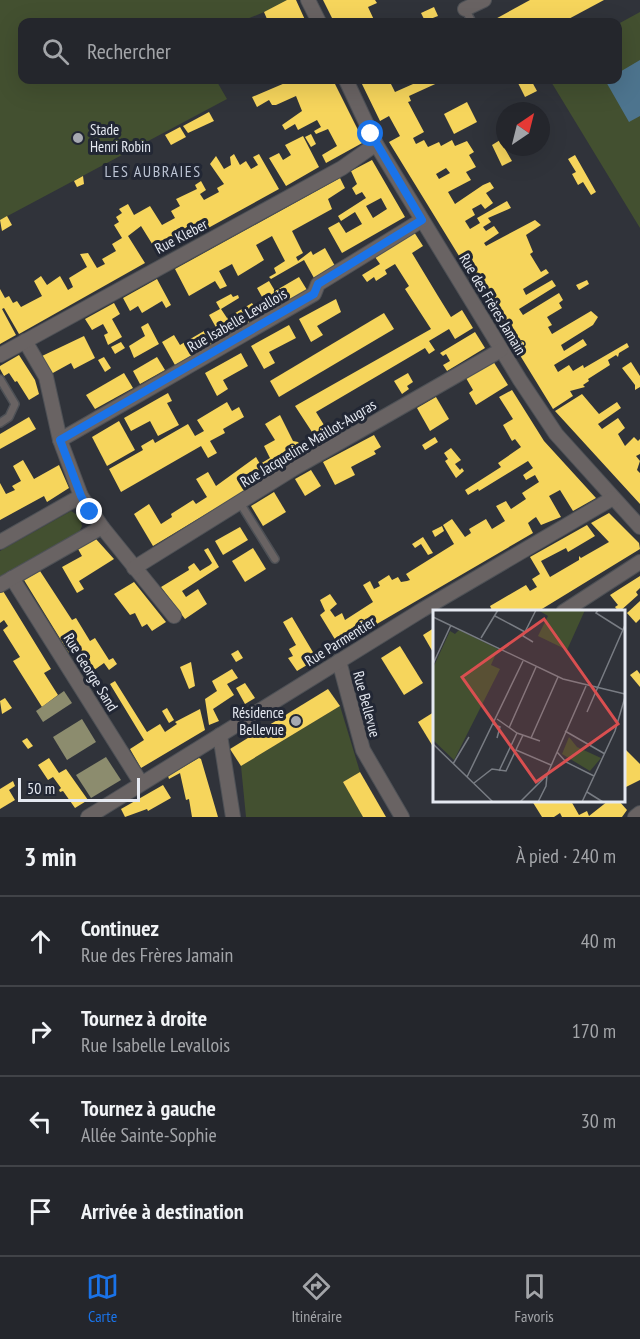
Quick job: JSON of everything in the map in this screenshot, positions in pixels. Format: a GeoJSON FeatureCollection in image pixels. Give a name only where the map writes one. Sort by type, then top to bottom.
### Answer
{"type":"FeatureCollection","features":[{"type":"Feature","properties":{"kind":"street"},"geometry":{"type":"LineString","coordinates":[[308,0],[317,18]]}},
{"type":"Feature","properties":{"kind":"street"},"geometry":{"type":"LineString","coordinates":[[465,9],[484,0]]}},
{"type":"Feature","properties":{"kind":"street","name":"Rue des Frères Jamain"},"geometry":{"type":"LineString","coordinates":[[348,84],[376,144],[501,350],[556,434],[640,527]]}},
{"type":"Feature","properties":{"kind":"street","name":"Rue Kleber"},"geometry":{"type":"LineString","coordinates":[[0,355],[342,168],[376,144]]}},
{"type":"Feature","properties":{"kind":"street","name":"Rue Isabelle Levallois"},"geometry":{"type":"LineString","coordinates":[[60,440],[314,294],[318,284],[422,220]]}},
{"type":"Feature","properties":{"kind":"street"},"geometry":{"type":"LineString","coordinates":[[25,341],[46,377],[60,440],[81,496],[102,527],[174,616]]}},
{"type":"Feature","properties":{"kind":"street","name":"Rue Jacqueline Maillot-Augras"},"geometry":{"type":"LineString","coordinates":[[135,568],[242,501],[501,350]]}},
{"type":"Feature","properties":{"kind":"street"},"geometry":{"type":"LineString","coordinates":[[0,542],[81,496]]}},
{"type":"Feature","properties":{"kind":"street","name":"Rue Parmentier"},"geometry":{"type":"LineString","coordinates":[[88,817],[339,661],[613,498]]}},
{"type":"Feature","properties":{"kind":"street"},"geometry":{"type":"LineString","coordinates":[[6,581],[102,527]]}},
{"type":"Feature","properties":{"kind":"street"},"geometry":{"type":"LineString","coordinates":[[566,610],[640,562]]}},
{"type":"Feature","properties":{"kind":"street","name":"Rue George Sand"},"geometry":{"type":"LineString","coordinates":[[6,581],[141,783]]}},
{"type":"Feature","properties":{"kind":"street","name":"Rue Bellevue"},"geometry":{"type":"LineString","coordinates":[[339,661],[363,750],[402,817]]}},
{"type":"Feature","properties":{"kind":"street"},"geometry":{"type":"LineString","coordinates":[[219,735],[233,817]]}},
{"type":"Feature","properties":{"kind":"street"},"geometry":{"type":"LineString","coordinates":[[635,817],[640,813]]}},
{"type":"Feature","properties":{"kind":"lane"},"geometry":{"type":"LineString","coordinates":[[465,9],[470,18]]}},
{"type":"Feature","properties":{"kind":"lane"},"geometry":{"type":"LineString","coordinates":[[0,379],[15,404],[9,417],[0,423]]}},
{"type":"Feature","properties":{"kind":"lane"},"geometry":{"type":"LineString","coordinates":[[242,501],[274,560]]}},
{"type":"Feature","properties":{"kind":"green space","name":"Stade Henri Robin"},"geometry":{"type":"Polygon","coordinates":[[[0,0],[287,0],[288,2],[250,18],[18,18],[18,84],[218,84],[227,99],[0,220],[0,0]]]}},
{"type":"Feature","properties":{"kind":"green space"},"geometry":{"type":"Polygon","coordinates":[[[640,12],[640,228],[552,84],[622,84],[622,22],[640,12]]]}},
{"type":"Feature","properties":{"kind":"green space"},"geometry":{"type":"Polygon","coordinates":[[[71,511],[80,517],[82,526],[79,533],[0,578],[0,551],[71,511]]]}},
{"type":"Feature","properties":{"kind":"green space"},"geometry":{"type":"Polygon","coordinates":[[[340,706],[360,772],[343,782],[363,817],[246,817],[241,766],[340,706]]]}},
{"type":"Feature","properties":{"kind":"water"},"geometry":{"type":"Polygon","coordinates":[[[640,60],[640,116],[629,122],[607,84],[622,84],[622,71],[640,60]]]}},
{"type":"Feature","properties":{"kind":"building: Logements"},"geometry":{"type":"Polygon","coordinates":[[[287,0],[296,0],[304,18],[267,18],[264,12],[287,0]]]}},
{"type":"Feature","properties":{"kind":"building: Logements"},"geometry":{"type":"Polygon","coordinates":[[[323,0],[375,0],[377,3],[368,7],[373,18],[332,18],[323,0]]]}},
{"type":"Feature","properties":{"kind":"building: Logements"},"geometry":{"type":"Polygon","coordinates":[[[530,0],[604,0],[570,18],[497,18],[530,0]]]}},
{"type":"Feature","properties":{"kind":"building: Logements"},"geometry":{"type":"Polygon","coordinates":[[[434,7],[438,16],[424,18],[421,13],[434,7]]]}},
{"type":"Feature","properties":{"kind":"building: Logements"},"geometry":{"type":"Polygon","coordinates":[[[283,84],[335,84],[364,142],[326,163],[322,155],[337,146],[328,129],[316,134],[314,131],[321,127],[317,120],[298,130],[295,124],[285,130],[282,125],[302,111],[296,96],[276,105],[272,105],[269,100],[257,107],[252,97],[283,84]]]}},
{"type":"Feature","properties":{"kind":"building: Logements"},"geometry":{"type":"Polygon","coordinates":[[[362,84],[391,84],[395,92],[413,84],[435,84],[409,96],[411,101],[408,102],[424,132],[413,138],[416,144],[424,140],[428,147],[439,142],[441,146],[452,140],[455,146],[467,141],[474,152],[469,155],[476,167],[466,172],[471,180],[448,192],[455,204],[490,182],[494,188],[486,193],[493,203],[485,209],[481,204],[472,209],[475,215],[465,221],[470,229],[480,223],[477,218],[507,201],[511,208],[488,218],[491,222],[483,227],[486,231],[494,226],[499,233],[484,243],[486,246],[535,220],[541,225],[526,235],[533,252],[530,254],[541,272],[546,269],[549,273],[523,289],[526,295],[552,280],[556,286],[519,309],[523,315],[559,293],[563,300],[559,303],[562,308],[547,317],[552,325],[548,327],[552,334],[591,311],[598,317],[593,325],[561,345],[564,351],[583,339],[587,345],[554,365],[558,372],[569,365],[573,371],[583,365],[584,368],[627,343],[629,347],[619,353],[618,357],[616,355],[608,360],[610,365],[588,379],[589,381],[583,385],[585,387],[570,391],[573,396],[553,409],[389,142],[400,136],[389,116],[380,121],[362,84]],[[446,168],[436,174],[439,179],[450,173],[446,168]]]}},
{"type":"Feature","properties":{"kind":"building: Logements"},"geometry":{"type":"Polygon","coordinates":[[[518,84],[533,84],[537,91],[525,97],[518,84]]]}},
{"type":"Feature","properties":{"kind":"building: Logements"},"geometry":{"type":"Polygon","coordinates":[[[467,102],[477,122],[454,134],[444,114],[467,102]]]}},
{"type":"Feature","properties":{"kind":"building: Logements"},"geometry":{"type":"Polygon","coordinates":[[[209,112],[214,121],[188,133],[183,126],[209,112]]]}},
{"type":"Feature","properties":{"kind":"building: Logements"},"geometry":{"type":"Polygon","coordinates":[[[180,127],[186,137],[171,145],[165,135],[180,127]]]}},
{"type":"Feature","properties":{"kind":"building: Logements"},"geometry":{"type":"Polygon","coordinates":[[[311,134],[316,144],[311,147],[305,137],[311,134]]]}},
{"type":"Feature","properties":{"kind":"building: Logements"},"geometry":{"type":"Polygon","coordinates":[[[303,136],[319,167],[286,186],[269,158],[279,153],[283,160],[291,155],[285,145],[303,136]]]}},
{"type":"Feature","properties":{"kind":"building: Logements"},"geometry":{"type":"Polygon","coordinates":[[[234,154],[240,165],[246,161],[251,169],[258,165],[253,157],[259,154],[279,189],[159,255],[141,226],[128,236],[145,263],[19,334],[4,308],[2,309],[16,335],[0,344],[0,289],[5,298],[9,296],[13,303],[17,301],[21,307],[42,296],[34,281],[41,276],[47,285],[60,276],[68,290],[73,287],[69,278],[87,267],[80,254],[88,253],[97,268],[105,264],[102,259],[116,251],[112,244],[122,238],[114,225],[119,222],[116,217],[122,213],[119,209],[128,204],[134,215],[150,206],[162,225],[175,218],[171,211],[180,206],[176,199],[197,189],[195,185],[201,181],[206,190],[200,194],[204,200],[219,192],[217,188],[224,184],[210,164],[216,156],[224,169],[231,165],[230,157],[234,154]]]}},
{"type":"Feature","properties":{"kind":"building: Logements"},"geometry":{"type":"Polygon","coordinates":[[[575,155],[596,192],[591,195],[583,182],[578,185],[572,174],[576,172],[568,159],[575,155]]]}},
{"type":"Feature","properties":{"kind":"building: Logements"},"geometry":{"type":"Polygon","coordinates":[[[497,156],[509,156],[512,161],[502,166],[497,156]]]}},
{"type":"Feature","properties":{"kind":"building: Logements"},"geometry":{"type":"Polygon","coordinates":[[[372,160],[405,217],[342,253],[328,228],[339,222],[346,233],[362,224],[355,212],[341,221],[338,216],[366,198],[362,192],[356,195],[352,188],[357,184],[351,171],[372,160]],[[381,198],[366,206],[373,218],[387,209],[381,198]]]}},
{"type":"Feature","properties":{"kind":"building: Logements"},"geometry":{"type":"Polygon","coordinates":[[[83,176],[84,184],[77,187],[74,181],[83,176]]]}},
{"type":"Feature","properties":{"kind":"building: Logements"},"geometry":{"type":"Polygon","coordinates":[[[340,178],[345,188],[328,199],[332,209],[292,231],[303,253],[296,257],[298,261],[311,251],[313,255],[325,248],[335,266],[314,278],[304,260],[271,279],[269,277],[276,273],[274,268],[285,261],[272,236],[256,245],[264,260],[238,276],[232,264],[219,271],[227,286],[220,289],[215,281],[189,296],[175,269],[340,178]]]}},
{"type":"Feature","properties":{"kind":"building: Logements"},"geometry":{"type":"Polygon","coordinates":[[[7,216],[12,225],[2,231],[0,220],[7,216]]]}},
{"type":"Feature","properties":{"kind":"building: Logements"},"geometry":{"type":"Polygon","coordinates":[[[414,232],[423,246],[412,253],[438,296],[451,317],[462,310],[473,328],[455,339],[449,329],[429,341],[435,350],[429,354],[425,348],[316,412],[332,438],[316,447],[310,437],[312,432],[295,406],[431,329],[405,289],[409,286],[395,264],[385,270],[387,274],[376,281],[374,277],[367,282],[362,275],[380,264],[375,257],[414,232]]]}},
{"type":"Feature","properties":{"kind":"building: Logements"},"geometry":{"type":"Polygon","coordinates":[[[299,277],[307,290],[270,311],[257,288],[269,281],[275,291],[299,277]]]}},
{"type":"Feature","properties":{"kind":"building: Logements"},"geometry":{"type":"Polygon","coordinates":[[[157,279],[171,305],[166,308],[162,301],[142,313],[138,306],[130,311],[123,298],[157,279]]]}},
{"type":"Feature","properties":{"kind":"building: Logements"},"geometry":{"type":"Polygon","coordinates":[[[587,280],[589,284],[579,290],[576,285],[587,280]]]}},
{"type":"Feature","properties":{"kind":"building: Logements"},"geometry":{"type":"Polygon","coordinates":[[[231,294],[233,297],[238,295],[239,298],[221,309],[227,318],[252,303],[260,317],[222,338],[209,315],[220,309],[216,302],[231,294]]]}},
{"type":"Feature","properties":{"kind":"building: Logements"},"geometry":{"type":"Polygon","coordinates":[[[336,299],[341,312],[317,326],[323,335],[311,342],[299,319],[336,299]]]}},
{"type":"Feature","properties":{"kind":"building: Logements"},"geometry":{"type":"Polygon","coordinates":[[[114,303],[120,314],[112,319],[122,337],[108,345],[104,335],[108,333],[103,324],[92,330],[85,319],[114,303]]]}},
{"type":"Feature","properties":{"kind":"building: Logements"},"geometry":{"type":"Polygon","coordinates":[[[384,313],[394,329],[279,397],[270,381],[384,313]]]}},
{"type":"Feature","properties":{"kind":"building: Logements"},"geometry":{"type":"Polygon","coordinates":[[[148,323],[159,344],[134,358],[129,346],[145,336],[141,327],[148,323]]]}},
{"type":"Feature","properties":{"kind":"building: Logements"},"geometry":{"type":"Polygon","coordinates":[[[289,325],[296,338],[269,352],[275,363],[264,369],[251,346],[289,325]]]}},
{"type":"Feature","properties":{"kind":"building: Logements"},"geometry":{"type":"Polygon","coordinates":[[[204,331],[212,344],[175,365],[162,342],[174,335],[180,345],[204,331]]]}},
{"type":"Feature","properties":{"kind":"building: Logements"},"geometry":{"type":"Polygon","coordinates":[[[475,332],[485,348],[447,371],[443,365],[450,361],[446,354],[443,356],[440,353],[475,332]]]}},
{"type":"Feature","properties":{"kind":"building: Logements"},"geometry":{"type":"Polygon","coordinates":[[[84,336],[95,358],[74,369],[71,363],[51,374],[42,356],[84,336]]]}},
{"type":"Feature","properties":{"kind":"building: Logements"},"geometry":{"type":"Polygon","coordinates":[[[121,342],[125,348],[115,354],[111,347],[121,342]]]}},
{"type":"Feature","properties":{"kind":"building: Logements"},"geometry":{"type":"Polygon","coordinates":[[[241,353],[248,366],[223,380],[228,389],[217,396],[205,373],[241,353]]]}},
{"type":"Feature","properties":{"kind":"building: Logements"},"geometry":{"type":"Polygon","coordinates":[[[19,355],[35,380],[39,394],[29,400],[17,381],[15,382],[9,373],[4,376],[0,369],[0,366],[19,355]]]}},
{"type":"Feature","properties":{"kind":"building: Logements"},"geometry":{"type":"Polygon","coordinates":[[[104,357],[111,368],[105,372],[98,360],[104,357]]]}},
{"type":"Feature","properties":{"kind":"building: Logements"},"geometry":{"type":"Polygon","coordinates":[[[157,357],[165,370],[140,384],[133,371],[157,357]]]}},
{"type":"Feature","properties":{"kind":"building: Logements"},"geometry":{"type":"Polygon","coordinates":[[[493,361],[508,385],[476,405],[469,393],[473,390],[466,378],[493,361]]]}},
{"type":"Feature","properties":{"kind":"building: Logements"},"geometry":{"type":"Polygon","coordinates":[[[631,362],[640,376],[640,387],[635,390],[635,385],[622,368],[631,362]]]}},
{"type":"Feature","properties":{"kind":"building: Logements"},"geometry":{"type":"Polygon","coordinates":[[[124,373],[133,388],[95,409],[86,395],[124,373]]]}},
{"type":"Feature","properties":{"kind":"building: Logements"},"geometry":{"type":"Polygon","coordinates":[[[408,373],[413,382],[402,394],[394,381],[408,373]]]}},
{"type":"Feature","properties":{"kind":"building: Logements"},"geometry":{"type":"Polygon","coordinates":[[[512,390],[544,441],[596,498],[573,511],[560,490],[549,496],[561,517],[541,525],[536,517],[528,523],[533,533],[339,646],[320,615],[325,611],[320,600],[330,594],[337,604],[330,610],[335,617],[342,613],[345,620],[373,602],[363,585],[370,581],[374,589],[380,586],[378,582],[389,575],[392,580],[398,577],[401,582],[410,580],[406,574],[454,544],[443,525],[452,519],[465,537],[471,533],[469,529],[486,519],[492,529],[505,521],[496,506],[506,501],[511,509],[526,499],[522,493],[539,482],[535,475],[526,480],[523,475],[533,468],[528,461],[479,491],[478,489],[468,495],[465,490],[501,467],[498,463],[521,447],[515,439],[512,441],[503,425],[513,419],[499,397],[512,390]]]}},
{"type":"Feature","properties":{"kind":"building: Logements"},"geometry":{"type":"Polygon","coordinates":[[[168,393],[172,401],[167,403],[179,425],[158,436],[150,421],[131,431],[124,418],[168,393]]]}},
{"type":"Feature","properties":{"kind":"building: Logements"},"geometry":{"type":"Polygon","coordinates":[[[582,394],[599,414],[617,402],[621,408],[598,424],[602,429],[618,418],[625,428],[618,434],[625,446],[634,437],[638,441],[640,439],[640,454],[636,456],[640,461],[637,470],[640,473],[640,504],[555,411],[582,394]]]}},
{"type":"Feature","properties":{"kind":"building: Logements"},"geometry":{"type":"Polygon","coordinates":[[[436,397],[449,419],[430,431],[417,408],[436,397]]]}},
{"type":"Feature","properties":{"kind":"building: Logements"},"geometry":{"type":"Polygon","coordinates":[[[227,402],[232,411],[239,407],[244,417],[223,429],[225,433],[210,441],[217,453],[208,458],[201,446],[121,492],[109,469],[143,450],[141,446],[153,439],[155,443],[188,424],[195,436],[204,431],[197,420],[227,402]]]}},
{"type":"Feature","properties":{"kind":"building: Logements"},"geometry":{"type":"Polygon","coordinates":[[[280,415],[293,441],[298,442],[306,454],[153,546],[134,514],[149,504],[161,524],[172,517],[171,514],[193,500],[196,504],[207,497],[196,479],[208,472],[216,486],[256,457],[260,464],[270,458],[264,446],[275,440],[265,424],[280,415]]]}},
{"type":"Feature","properties":{"kind":"building: Logements"},"geometry":{"type":"Polygon","coordinates":[[[29,417],[36,429],[0,449],[0,434],[29,417]]]}},
{"type":"Feature","properties":{"kind":"building: Logements"},"geometry":{"type":"Polygon","coordinates":[[[119,421],[135,450],[107,466],[92,437],[119,421]]]}},
{"type":"Feature","properties":{"kind":"building: Logements"},"geometry":{"type":"Polygon","coordinates":[[[374,435],[381,447],[374,451],[376,454],[351,467],[355,475],[335,485],[323,462],[374,435]]]}},
{"type":"Feature","properties":{"kind":"building: Logements"},"geometry":{"type":"Polygon","coordinates":[[[435,437],[438,442],[425,450],[422,445],[435,437]]]}},
{"type":"Feature","properties":{"kind":"building: Logements"},"geometry":{"type":"Polygon","coordinates":[[[451,448],[461,460],[455,464],[464,471],[456,478],[445,461],[448,459],[444,453],[451,448]]]}},
{"type":"Feature","properties":{"kind":"building: Logements"},"geometry":{"type":"Polygon","coordinates":[[[23,460],[34,479],[59,465],[69,488],[47,502],[44,496],[0,520],[0,483],[6,494],[15,490],[12,486],[21,481],[13,466],[23,460]]]}},
{"type":"Feature","properties":{"kind":"building: Logements"},"geometry":{"type":"Polygon","coordinates":[[[311,470],[321,486],[305,496],[295,479],[311,470]]]}},
{"type":"Feature","properties":{"kind":"building: Logements"},"geometry":{"type":"Polygon","coordinates":[[[274,492],[286,512],[263,526],[251,506],[274,492]]]}},
{"type":"Feature","properties":{"kind":"building: Logements"},"geometry":{"type":"Polygon","coordinates":[[[609,513],[639,543],[640,549],[540,610],[492,610],[490,606],[526,585],[530,591],[537,587],[532,579],[540,574],[530,557],[587,525],[595,536],[568,552],[566,548],[541,561],[550,577],[579,560],[579,556],[581,558],[609,542],[591,523],[609,513]]]}},
{"type":"Feature","properties":{"kind":"building: Logements"},"geometry":{"type":"Polygon","coordinates":[[[442,526],[444,531],[435,537],[432,531],[442,526]]]}},
{"type":"Feature","properties":{"kind":"building: Logements"},"geometry":{"type":"Polygon","coordinates":[[[240,527],[248,540],[223,555],[215,541],[240,527]]]}},
{"type":"Feature","properties":{"kind":"building: Logements"},"geometry":{"type":"Polygon","coordinates":[[[423,537],[433,553],[428,555],[421,544],[415,548],[412,544],[423,537]]]}},
{"type":"Feature","properties":{"kind":"building: Logements"},"geometry":{"type":"Polygon","coordinates":[[[96,539],[114,559],[79,581],[84,589],[77,593],[62,567],[82,556],[78,549],[96,539]]]}},
{"type":"Feature","properties":{"kind":"building: Logements"},"geometry":{"type":"Polygon","coordinates":[[[208,548],[219,567],[182,591],[186,597],[198,589],[207,604],[185,619],[161,587],[189,570],[188,567],[194,563],[200,571],[210,565],[212,563],[204,550],[208,548]]]}},
{"type":"Feature","properties":{"kind":"building: Logements"},"geometry":{"type":"Polygon","coordinates":[[[253,548],[266,569],[245,582],[232,561],[253,548]]]}},
{"type":"Feature","properties":{"kind":"building: Logements"},"geometry":{"type":"Polygon","coordinates":[[[40,571],[72,620],[76,618],[90,641],[95,638],[109,660],[113,658],[117,664],[109,670],[104,663],[90,673],[75,650],[69,653],[24,580],[40,571]]]}},
{"type":"Feature","properties":{"kind":"building: Logements"},"geometry":{"type":"Polygon","coordinates":[[[640,576],[640,588],[636,592],[638,595],[621,610],[615,607],[618,605],[610,595],[640,576]]]}},
{"type":"Feature","properties":{"kind":"building: Logements"},"geometry":{"type":"Polygon","coordinates":[[[134,582],[166,622],[152,631],[147,624],[142,627],[135,613],[130,615],[114,594],[134,582]]]}},
{"type":"Feature","properties":{"kind":"building: Logements"},"geometry":{"type":"Polygon","coordinates":[[[3,591],[51,669],[44,673],[58,695],[42,707],[13,661],[20,657],[3,630],[8,626],[4,620],[0,623],[0,593],[3,591]]]}},
{"type":"Feature","properties":{"kind":"building: Logements"},"geometry":{"type":"Polygon","coordinates":[[[640,601],[640,619],[636,623],[627,613],[640,601]]]}},
{"type":"Feature","properties":{"kind":"building: Logements"},"geometry":{"type":"Polygon","coordinates":[[[292,617],[317,659],[297,671],[288,658],[293,656],[289,649],[296,645],[283,622],[292,617]]]}},
{"type":"Feature","properties":{"kind":"building: Logements"},"geometry":{"type":"Polygon","coordinates":[[[433,629],[433,652],[423,635],[433,629]]]}},
{"type":"Feature","properties":{"kind":"building: Logements"},"geometry":{"type":"Polygon","coordinates":[[[400,646],[423,683],[404,695],[381,658],[400,646]]]}},
{"type":"Feature","properties":{"kind":"building: Logements"},"geometry":{"type":"Polygon","coordinates":[[[238,650],[243,658],[236,662],[231,654],[238,650]]]}},
{"type":"Feature","properties":{"kind":"building: Logements"},"geometry":{"type":"Polygon","coordinates":[[[191,662],[195,686],[189,689],[180,667],[191,662]]]}},
{"type":"Feature","properties":{"kind":"building: Logements"},"geometry":{"type":"Polygon","coordinates":[[[232,669],[238,678],[227,684],[234,695],[213,709],[219,721],[209,725],[205,699],[217,691],[212,681],[232,669]]]}},
{"type":"Feature","properties":{"kind":"building: Logements"},"geometry":{"type":"Polygon","coordinates":[[[637,670],[640,674],[640,687],[630,675],[637,670]]]}},
{"type":"Feature","properties":{"kind":"building: Logements"},"geometry":{"type":"Polygon","coordinates":[[[115,681],[147,732],[160,724],[165,732],[177,724],[175,722],[200,709],[205,730],[141,768],[130,749],[144,740],[110,684],[115,681]]]}},
{"type":"Feature","properties":{"kind":"building: Logements"},"geometry":{"type":"Polygon","coordinates":[[[245,683],[255,698],[245,704],[236,688],[245,683]]]}},
{"type":"Feature","properties":{"kind":"building: Logements","name":"Résidence Bellevue"},"geometry":{"type":"Polygon","coordinates":[[[328,689],[340,706],[241,766],[230,749],[328,689]]]}},
{"type":"Feature","properties":{"kind":"building: Logements"},"geometry":{"type":"Polygon","coordinates":[[[5,698],[12,708],[2,714],[0,701],[5,698]]]}},
{"type":"Feature","properties":{"kind":"building: Logements"},"geometry":{"type":"Polygon","coordinates":[[[167,708],[174,720],[169,723],[162,711],[167,708]]]}},
{"type":"Feature","properties":{"kind":"building: Logements"},"geometry":{"type":"Polygon","coordinates":[[[433,713],[433,744],[432,745],[418,722],[433,713]]]}},
{"type":"Feature","properties":{"kind":"building: Logements"},"geometry":{"type":"Polygon","coordinates":[[[27,738],[33,746],[28,749],[22,741],[27,738]]]}},
{"type":"Feature","properties":{"kind":"building: Logements"},"geometry":{"type":"Polygon","coordinates":[[[625,749],[640,764],[640,780],[625,788],[625,749]]]}},
{"type":"Feature","properties":{"kind":"building: Logements"},"geometry":{"type":"Polygon","coordinates":[[[49,758],[59,773],[66,769],[88,800],[75,808],[63,791],[60,792],[61,788],[53,777],[48,780],[38,765],[49,758]]]}},
{"type":"Feature","properties":{"kind":"building: Logements"},"geometry":{"type":"Polygon","coordinates":[[[199,758],[218,817],[192,817],[189,799],[186,800],[180,773],[169,779],[168,776],[199,758]]]}},
{"type":"Feature","properties":{"kind":"building: Logements"},"geometry":{"type":"Polygon","coordinates":[[[360,772],[386,817],[363,817],[343,782],[360,772]]]}},
{"type":"Feature","properties":{"kind":"building: Logements"},"geometry":{"type":"Polygon","coordinates":[[[13,781],[15,786],[9,790],[15,800],[0,809],[0,789],[13,781]]]}},
{"type":"Feature","properties":{"kind":"building: Logements"},"geometry":{"type":"Polygon","coordinates":[[[163,785],[171,798],[148,811],[147,809],[125,817],[121,809],[163,785]]]}},
{"type":"Feature","properties":{"kind":"building: Logements"},"geometry":{"type":"Polygon","coordinates":[[[533,802],[572,802],[579,815],[587,811],[589,816],[607,802],[620,802],[627,810],[622,817],[562,817],[560,813],[554,817],[542,817],[533,802]]]}},
{"type":"Feature","properties":{"kind":"building: Industrie"},"geometry":{"type":"Polygon","coordinates":[[[64,691],[72,703],[43,722],[36,711],[64,691]]]}},
{"type":"Feature","properties":{"kind":"building: Industrie"},"geometry":{"type":"Polygon","coordinates":[[[82,719],[96,742],[67,760],[53,737],[82,719]]]}},
{"type":"Feature","properties":{"kind":"building: Industrie"},"geometry":{"type":"Polygon","coordinates":[[[106,757],[121,780],[91,798],[76,775],[106,757]]]}},
{"type":"Feature","properties":{"kind":"place","name":"Stade Henri Robin"},"geometry":{"type":"Point","coordinates":[78,138]}},
{"type":"Feature","properties":{"kind":"place","name":"Résidence Bellevue"},"geometry":{"type":"Point","coordinates":[296,721]}},
{"type":"Feature","properties":{"kind":"district","name":"LES AUBRAIES"},"geometry":{"type":"Point","coordinates":[153,171]}},
{"type":"Feature","properties":{"kind":"route"},"geometry":{"type":"LineString","coordinates":[[90,512],[81,496],[60,440],[314,294],[318,284],[422,220],[371,134]]}}]}
